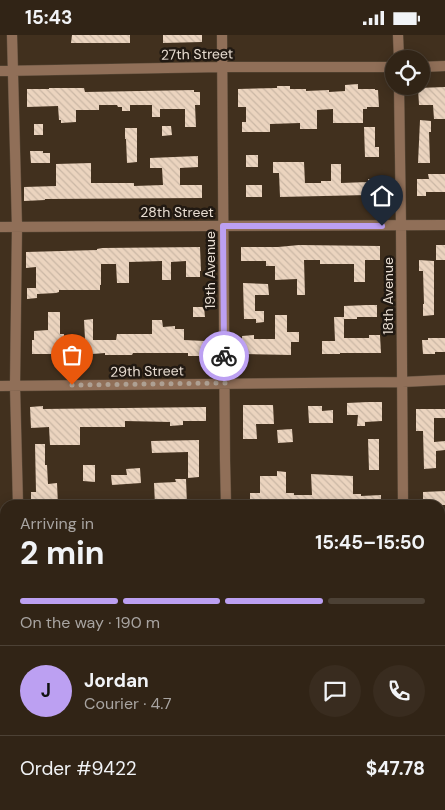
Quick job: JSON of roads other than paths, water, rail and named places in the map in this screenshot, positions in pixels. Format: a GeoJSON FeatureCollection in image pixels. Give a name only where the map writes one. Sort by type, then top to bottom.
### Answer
{"type":"FeatureCollection","features":[{"type":"Feature","properties":{"kind":"street"},"geometry":{"type":"LineString","coordinates":[[12,35],[18,227],[15,386],[18,500]]}},
{"type":"Feature","properties":{"kind":"street","name":"19th Avenue"},"geometry":{"type":"LineString","coordinates":[[222,35],[226,500]]}},
{"type":"Feature","properties":{"kind":"street"},"geometry":{"type":"LineString","coordinates":[[398,35],[399,50]]}},
{"type":"Feature","properties":{"kind":"street"},"geometry":{"type":"LineString","coordinates":[[430,67],[445,66]]}},
{"type":"Feature","properties":{"kind":"street","name":"27th Street"},"geometry":{"type":"LineString","coordinates":[[0,71],[222,67],[385,67]]}},
{"type":"Feature","properties":{"kind":"street","name":"18th Avenue"},"geometry":{"type":"LineString","coordinates":[[399,95],[402,500]]}},
{"type":"Feature","properties":{"kind":"street","name":"28th Street"},"geometry":{"type":"LineString","coordinates":[[0,227],[445,225]]}},
{"type":"Feature","properties":{"kind":"street","name":"29th Street"},"geometry":{"type":"LineString","coordinates":[[0,386],[445,380]]}}]}
